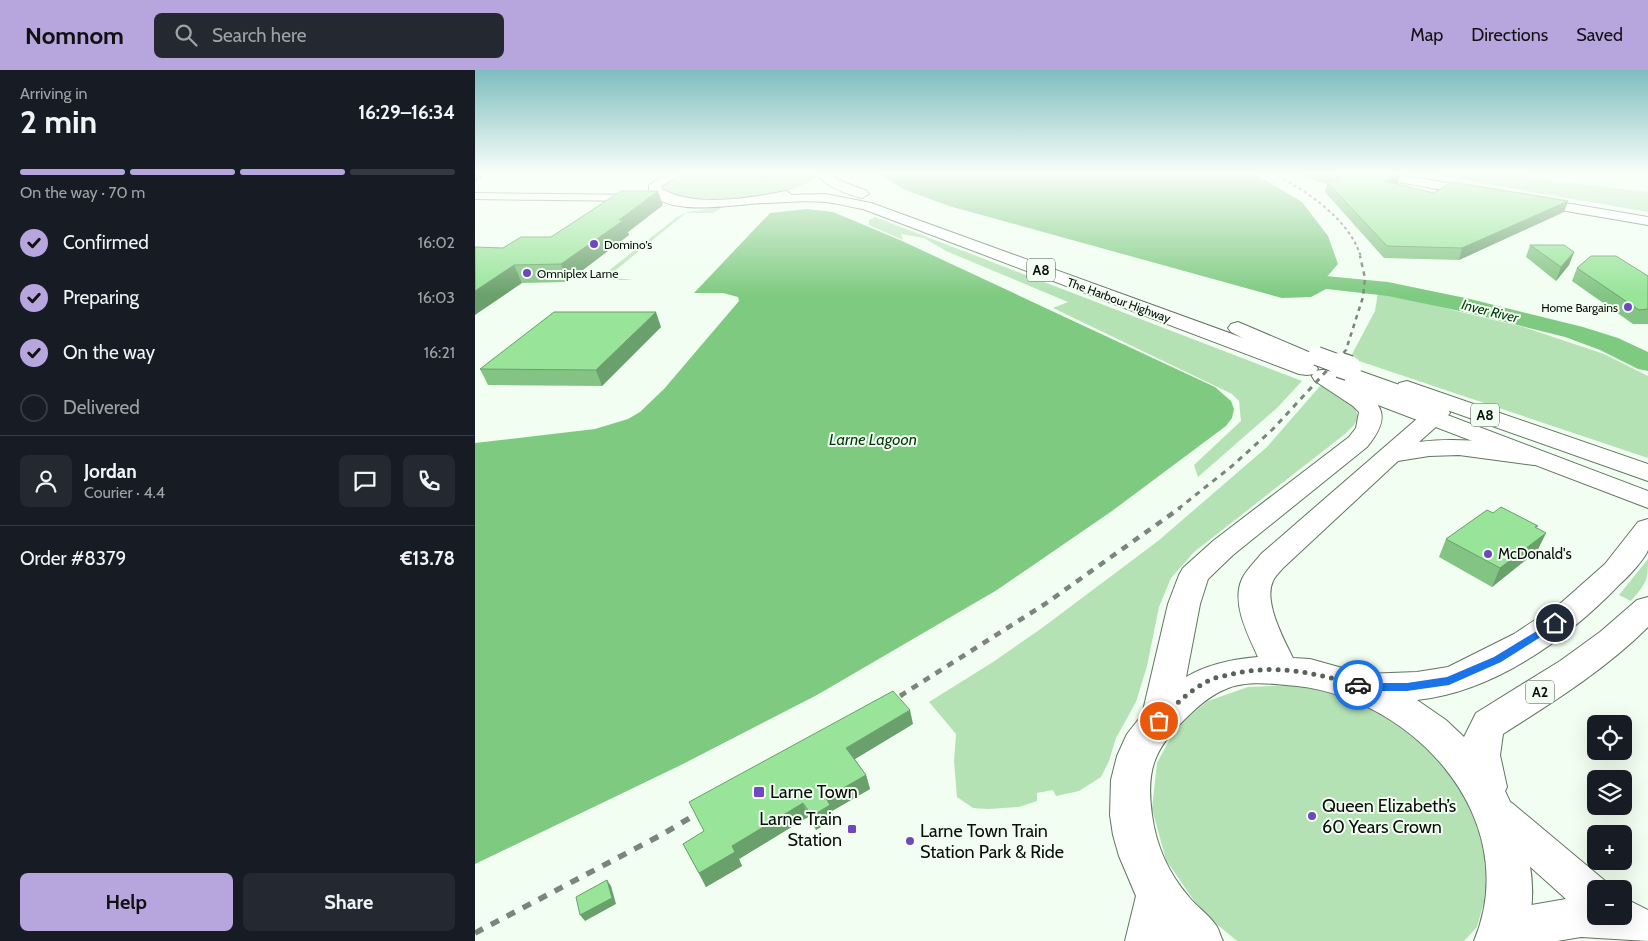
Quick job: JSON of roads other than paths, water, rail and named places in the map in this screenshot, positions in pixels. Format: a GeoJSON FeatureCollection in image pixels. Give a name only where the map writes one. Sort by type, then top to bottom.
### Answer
{"type":"FeatureCollection","features":[{"type":"Feature","properties":{"kind":"main road","name":"The Harbour Highway"},"geometry":{"type":"LineString","coordinates":[[888,214],[1325,367]]}},
{"type":"Feature","properties":{"kind":"main road","name":"A8"},"geometry":{"type":"LineString","coordinates":[[916,214],[1238,328],[1265,342],[1325,367],[1435,418],[1648,500]]}},
{"type":"Feature","properties":{"kind":"main road"},"geometry":{"type":"LineString","coordinates":[[1604,214],[1648,221]]}},
{"type":"Feature","properties":{"kind":"main road","name":"A8"},"geometry":{"type":"LineString","coordinates":[[1325,367],[1648,473]]}},
{"type":"Feature","properties":{"kind":"main road"},"geometry":{"type":"LineString","coordinates":[[1159,721],[1184,604],[1194,575],[1223,548],[1322,471],[1358,442],[1367,432],[1371,422],[1371,411],[1325,367]]}},
{"type":"Feature","properties":{"kind":"main road"},"geometry":{"type":"LineString","coordinates":[[1281,669],[1265,635],[1254,600],[1257,580],[1272,561],[1357,483],[1435,418]]}},
{"type":"Feature","properties":{"kind":"main road"},"geometry":{"type":"LineString","coordinates":[[1391,454],[1455,447],[1487,449],[1534,457]]}},
{"type":"Feature","properties":{"kind":"main road","name":"A2"},"geometry":{"type":"LineString","coordinates":[[1199,941],[1159,894],[1139,854],[1129,816],[1130,778],[1139,745],[1159,721],[1184,698],[1210,680],[1244,671],[1281,669],[1313,673],[1366,687],[1407,687],[1449,681],[1516,649],[1582,603],[1640,542],[1648,528]]}},
{"type":"Feature","properties":{"kind":"main road","name":"A2"},"geometry":{"type":"LineString","coordinates":[[1501,937],[1508,906],[1510,865],[1479,752],[1482,737],[1489,724],[1568,675],[1628,628],[1648,608]]}},
{"type":"Feature","properties":{"kind":"main road","name":"A2"},"geometry":{"type":"LineString","coordinates":[[1366,687],[1427,725],[1462,758],[1492,804]]}},
{"type":"Feature","properties":{"kind":"main road"},"geometry":{"type":"LineString","coordinates":[[1149,941],[1159,894]]}},
{"type":"Feature","properties":{"kind":"street"},"geometry":{"type":"LineString","coordinates":[[1492,804],[1557,868],[1587,890]]}},
{"type":"Feature","properties":{"kind":"street"},"geometry":{"type":"LineString","coordinates":[[1501,937],[1587,917]]}},
{"type":"Feature","properties":{"kind":"water","name":"Larne Lagoon"},"geometry":{"type":"Polygon","coordinates":[[[769,214],[837,214],[900,240],[1215,387],[1231,401],[1234,409],[1232,418],[1226,426],[1112,511],[997,590],[817,695],[681,765],[475,864],[475,443],[595,429],[628,419],[640,412],[664,389],[739,301],[738,297],[723,293],[694,293],[769,214]]]}},
{"type":"Feature","properties":{"kind":"water"},"geometry":{"type":"Polygon","coordinates":[[[977,214],[1311,214],[1328,236],[1338,264],[1325,279],[1326,289],[1311,297],[1282,298],[977,214]]]}},
{"type":"Feature","properties":{"kind":"waterway","name":"Inver River"},"geometry":{"type":"LineString","coordinates":[[1326,283],[1388,289],[1470,306],[1574,332],[1609,344],[1648,363]]}},
{"type":"Feature","properties":{"kind":"railway"},"geometry":{"type":"LineString","coordinates":[[1332,214],[1347,230],[1361,257]]}},
{"type":"Feature","properties":{"kind":"railway"},"geometry":{"type":"LineString","coordinates":[[1331,366],[1346,350],[1363,297],[1365,278],[1360,256]]}},
{"type":"Feature","properties":{"kind":"railway"},"geometry":{"type":"LineString","coordinates":[[1178,509],[1232,466],[1273,429],[1332,365]]}},
{"type":"Feature","properties":{"kind":"railway"},"geometry":{"type":"LineString","coordinates":[[900,696],[1045,604],[1180,508]]}},
{"type":"Feature","properties":{"kind":"railway"},"geometry":{"type":"LineString","coordinates":[[886,705],[902,695]]}},
{"type":"Feature","properties":{"kind":"railway"},"geometry":{"type":"LineString","coordinates":[[475,933],[663,834],[708,807]]}},
{"type":"Feature","properties":{"kind":"place","name":"Domino's"},"geometry":{"type":"Point","coordinates":[594,244]}},
{"type":"Feature","properties":{"kind":"place","name":"Omniplex Larne"},"geometry":{"type":"Point","coordinates":[527,273]}},
{"type":"Feature","properties":{"kind":"place","name":"Home Bargains"},"geometry":{"type":"Point","coordinates":[1628,307]}},
{"type":"Feature","properties":{"kind":"place","name":"McDonald's"},"geometry":{"type":"Point","coordinates":[1488,554]}},
{"type":"Feature","properties":{"kind":"place","name":"Larne Town"},"geometry":{"type":"Point","coordinates":[759,792]}},
{"type":"Feature","properties":{"kind":"place","name":"Queen Elizabeth’s 60 Years Crown"},"geometry":{"type":"Point","coordinates":[1312,816]}},
{"type":"Feature","properties":{"kind":"place","name":"Larne Train Station"},"geometry":{"type":"Point","coordinates":[852,829]}},
{"type":"Feature","properties":{"kind":"place","name":"Larne Town Train Station Park & Ride"},"geometry":{"type":"Point","coordinates":[910,841]}}]}
